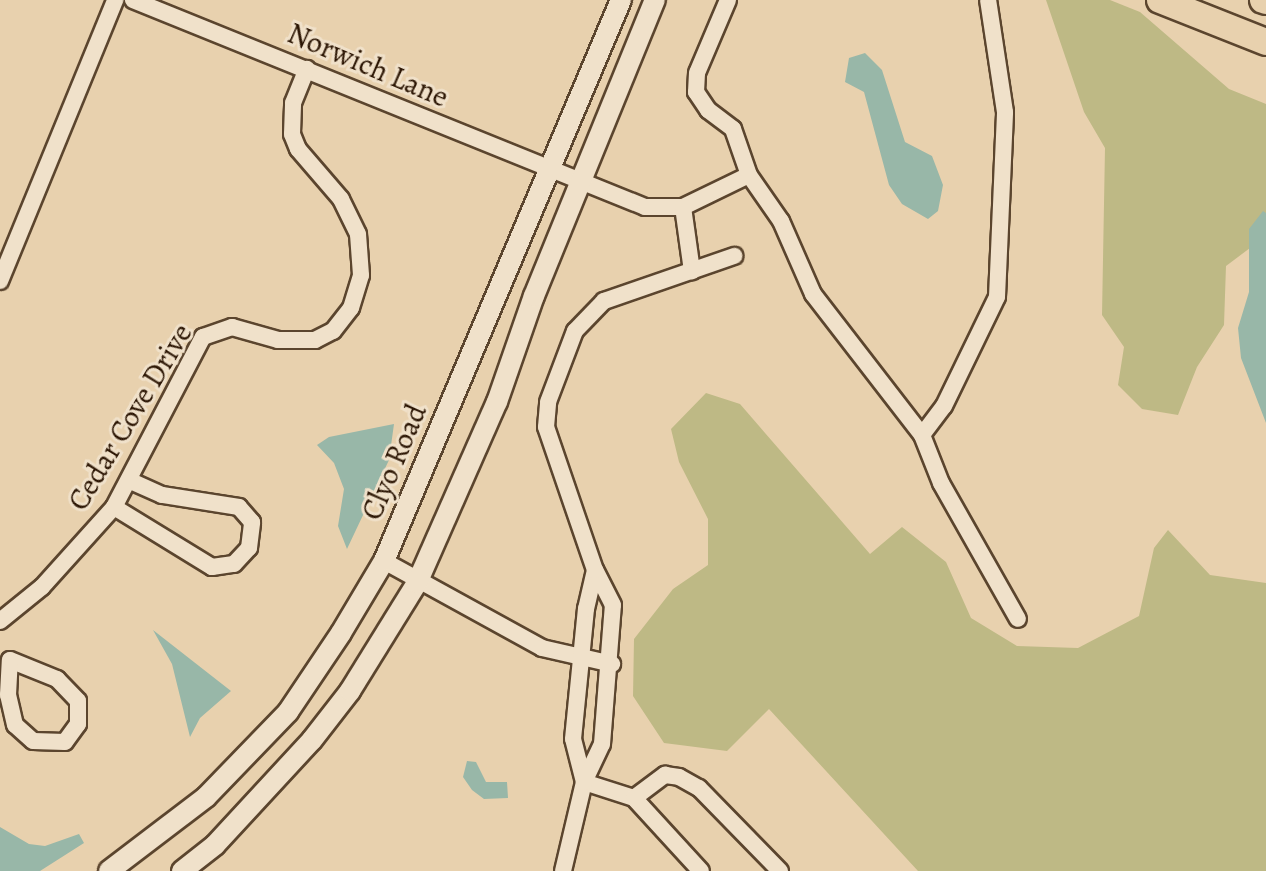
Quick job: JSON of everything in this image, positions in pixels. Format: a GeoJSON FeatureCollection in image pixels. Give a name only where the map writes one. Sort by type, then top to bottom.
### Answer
{"type":"FeatureCollection","features":[{"type":"Feature","properties":{"kind":"main road"},"geometry":{"type":"LineString","coordinates":[[1160,0],[1266,42]]}},
{"type":"Feature","properties":{"kind":"street"},"geometry":{"type":"LineString","coordinates":[[0,281],[115,0]]}},
{"type":"Feature","properties":{"kind":"street","name":"Norwich Lane"},"geometry":{"type":"LineString","coordinates":[[133,0],[582,184],[645,207],[683,207]]}},
{"type":"Feature","properties":{"kind":"street","name":"Clyo Road"},"geometry":{"type":"LineString","coordinates":[[109,871],[206,797],[288,712],[384,561],[552,172],[621,0]]}},
{"type":"Feature","properties":{"kind":"street"},"geometry":{"type":"LineString","coordinates":[[182,871],[215,845],[312,740],[350,691],[417,583],[497,402],[534,296],[655,0]]}},
{"type":"Feature","properties":{"kind":"street"},"geometry":{"type":"LineString","coordinates":[[728,0],[697,73],[696,92],[708,110],[733,129],[749,175],[781,221],[813,294],[922,435],[941,483],[1018,619]]}},
{"type":"Feature","properties":{"kind":"street"},"geometry":{"type":"LineString","coordinates":[[922,435],[944,406],[997,297],[1005,112],[988,0]]}},
{"type":"Feature","properties":{"kind":"street","name":"Cedar Cove Drive"},"geometry":{"type":"LineString","coordinates":[[0,621],[42,587],[114,507],[131,481],[203,337],[232,327],[287,342],[315,340],[341,323],[358,292],[362,253],[351,216],[298,149],[292,134],[293,103],[307,69]]}},
{"type":"Feature","properties":{"kind":"street"},"geometry":{"type":"LineString","coordinates":[[692,271],[683,207],[749,175]]}},
{"type":"Feature","properties":{"kind":"street"},"geometry":{"type":"LineString","coordinates":[[563,871],[584,782],[602,744],[612,664],[613,605],[595,570],[546,427],[548,402],[575,331],[587,315],[604,301],[734,256]]}},
{"type":"Feature","properties":{"kind":"street"},"geometry":{"type":"LineString","coordinates":[[114,507],[203,565],[234,564],[249,548],[252,522],[239,507],[162,495],[131,481]]}},
{"type":"Feature","properties":{"kind":"street"},"geometry":{"type":"LineString","coordinates":[[384,561],[417,583],[542,648],[612,664]]}},
{"type":"Feature","properties":{"kind":"street"},"geometry":{"type":"LineString","coordinates":[[584,782],[573,739],[595,570]]}},
{"type":"Feature","properties":{"kind":"street"},"geometry":{"type":"LineString","coordinates":[[5,654],[57,679],[78,701],[78,724],[65,742],[33,741],[15,725],[8,695],[5,654]]}},
{"type":"Feature","properties":{"kind":"street"},"geometry":{"type":"LineString","coordinates":[[634,798],[665,775],[679,777],[699,788],[780,871]]}},
{"type":"Feature","properties":{"kind":"street"},"geometry":{"type":"LineString","coordinates":[[584,782],[634,798],[701,871]]}},
{"type":"Feature","properties":{"kind":"shaded area"},"geometry":{"type":"Polygon","coordinates":[[[1046,0],[1110,0],[1140,12],[1229,89],[1266,104],[1266,236],[1226,266],[1224,325],[1197,367],[1178,415],[1142,409],[1118,385],[1124,347],[1102,315],[1105,148],[1084,112],[1046,0]]]}},
{"type":"Feature","properties":{"kind":"shaded area"},"geometry":{"type":"Polygon","coordinates":[[[865,53],[882,70],[905,142],[932,156],[943,185],[938,211],[928,219],[902,204],[889,185],[864,92],[845,82],[849,58],[865,53]]]}},
{"type":"Feature","properties":{"kind":"shaded area"},"geometry":{"type":"Polygon","coordinates":[[[1263,211],[1266,213],[1266,423],[1241,358],[1238,328],[1249,292],[1249,229],[1263,211]]]}},
{"type":"Feature","properties":{"kind":"shaded area"},"geometry":{"type":"Polygon","coordinates":[[[706,393],[740,404],[870,554],[902,527],[946,562],[971,618],[1017,646],[1078,648],[1139,616],[1154,548],[1168,530],[1210,575],[1266,583],[1266,871],[918,871],[769,709],[727,751],[664,743],[633,696],[634,639],[673,589],[708,565],[708,519],[679,462],[671,429],[706,393]]]}},
{"type":"Feature","properties":{"kind":"shaded area"},"geometry":{"type":"Polygon","coordinates":[[[394,424],[389,460],[347,549],[338,526],[344,489],[334,463],[317,445],[329,437],[394,424]]]}},
{"type":"Feature","properties":{"kind":"shaded area"},"geometry":{"type":"Polygon","coordinates":[[[153,630],[231,691],[200,718],[190,737],[172,664],[153,630]]]}},
{"type":"Feature","properties":{"kind":"shaded area"},"geometry":{"type":"Polygon","coordinates":[[[467,761],[476,762],[486,782],[507,782],[508,798],[484,799],[472,790],[463,777],[467,761]]]}},
{"type":"Feature","properties":{"kind":"shaded area"},"geometry":{"type":"Polygon","coordinates":[[[0,827],[29,844],[45,846],[79,834],[84,843],[40,871],[0,871],[0,827]]]}}]}
